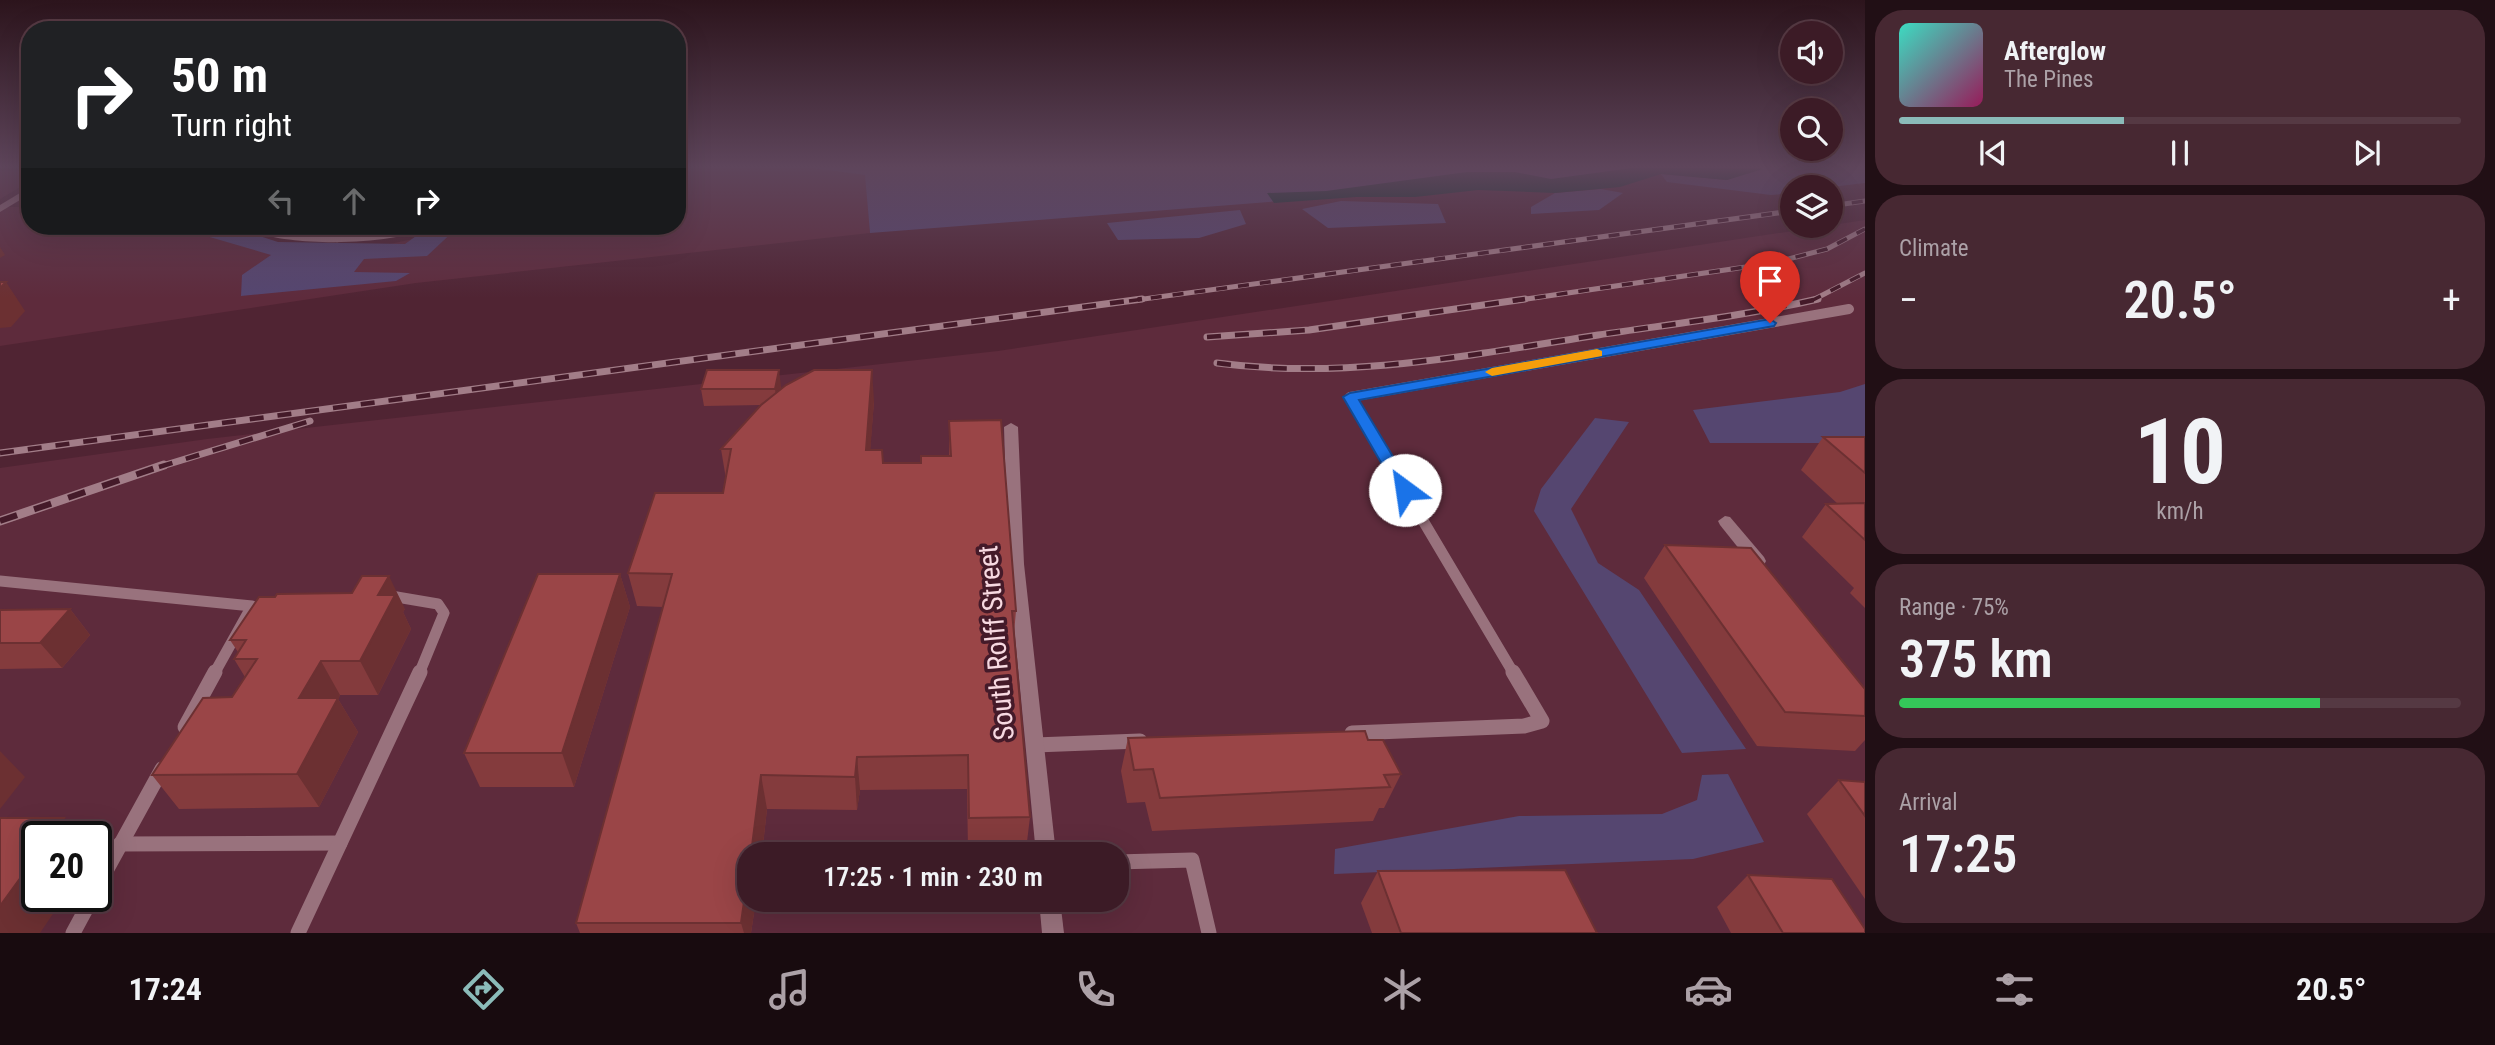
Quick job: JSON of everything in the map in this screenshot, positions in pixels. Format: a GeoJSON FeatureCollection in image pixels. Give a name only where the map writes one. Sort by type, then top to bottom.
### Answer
{"type":"FeatureCollection","features":[{"type":"Feature","properties":{"kind":"street"},"geometry":{"type":"LineString","coordinates":[[276,235],[337,238],[394,235]]}},
{"type":"Feature","properties":{"kind":"street","name":"South Rolff Street"},"geometry":{"type":"LineString","coordinates":[[1011,427],[1016,564],[1045,842]]}},
{"type":"Feature","properties":{"kind":"street"},"geometry":{"type":"LineString","coordinates":[[1725,521],[1769,575]]}},
{"type":"Feature","properties":{"kind":"street"},"geometry":{"type":"LineString","coordinates":[[1051,912],[1053,933]]}},
{"type":"Feature","properties":{"kind":"lane"},"geometry":{"type":"LineString","coordinates":[[337,238],[340,235]]}},
{"type":"Feature","properties":{"kind":"lane"},"geometry":{"type":"LineString","coordinates":[[1342,733],[1524,726],[1542,721],[1350,397],[1849,309]]}},
{"type":"Feature","properties":{"kind":"lane"},"geometry":{"type":"LineString","coordinates":[[0,581],[259,605],[180,737]]}},
{"type":"Feature","properties":{"kind":"lane"},"geometry":{"type":"LineString","coordinates":[[298,933],[435,641],[444,613],[438,604],[392,595],[367,597]]}},
{"type":"Feature","properties":{"kind":"lane"},"geometry":{"type":"LineString","coordinates":[[1035,745],[1146,741]]}},
{"type":"Feature","properties":{"kind":"lane"},"geometry":{"type":"LineString","coordinates":[[112,859],[167,760]]}},
{"type":"Feature","properties":{"kind":"lane"},"geometry":{"type":"LineString","coordinates":[[120,844],[340,843]]}},
{"type":"Feature","properties":{"kind":"lane"},"geometry":{"type":"LineString","coordinates":[[1129,862],[1192,860],[1209,933]]}},
{"type":"Feature","properties":{"kind":"lane"},"geometry":{"type":"LineString","coordinates":[[73,933],[84,912]]}},
{"type":"Feature","properties":{"kind":"shaded area"},"geometry":{"type":"Polygon","coordinates":[[[0,211],[21,211],[21,235],[240,235],[266,244],[371,248],[432,235],[686,235],[686,211],[868,211],[870,233],[416,283],[0,346],[0,211]]]}},
{"type":"Feature","properties":{"kind":"shaded area"},"geometry":{"type":"Polygon","coordinates":[[[868,211],[1159,211],[870,233],[868,211]]]}},
{"type":"Feature","properties":{"kind":"shaded area"},"geometry":{"type":"Polygon","coordinates":[[[1240,211],[1246,224],[1199,238],[1118,240],[1107,223],[1240,211]]]}},
{"type":"Feature","properties":{"kind":"shaded area"},"geometry":{"type":"Polygon","coordinates":[[[1304,211],[1441,211],[1446,223],[1328,228],[1304,211]]]}},
{"type":"Feature","properties":{"kind":"shaded area"},"geometry":{"type":"Polygon","coordinates":[[[1531,211],[1590,211],[1531,214],[1531,211]]]}},
{"type":"Feature","properties":{"kind":"shaded area"},"geometry":{"type":"Polygon","coordinates":[[[1865,220],[1865,933],[0,933],[0,468],[207,439],[998,351],[1780,233],[1780,238],[1843,238],[1843,223],[1865,220]]]}},
{"type":"Feature","properties":{"kind":"shaded area"},"geometry":{"type":"Polygon","coordinates":[[[203,235],[256,235],[278,242],[405,244],[418,235],[449,235],[427,256],[364,259],[354,272],[410,273],[396,281],[241,296],[242,275],[271,255],[203,235]]]}},
{"type":"Feature","properties":{"kind":"shaded area"},"geometry":{"type":"Polygon","coordinates":[[[1865,384],[1865,443],[1710,443],[1693,410],[1840,392],[1865,384]]]}},
{"type":"Feature","properties":{"kind":"shaded area"},"geometry":{"type":"Polygon","coordinates":[[[1595,418],[1629,422],[1571,509],[1598,563],[1639,590],[1746,749],[1682,753],[1534,511],[1541,489],[1595,418]]]}},
{"type":"Feature","properties":{"kind":"shaded area"},"geometry":{"type":"Polygon","coordinates":[[[1728,774],[1764,842],[1693,859],[1334,874],[1335,849],[1519,816],[1662,814],[1697,800],[1702,775],[1728,774]]]}},
{"type":"Feature","properties":{"kind":"building"},"geometry":{"type":"Polygon","coordinates":[[[707,370],[779,370],[775,389],[701,389],[707,370]]]}},
{"type":"Feature","properties":{"kind":"building"},"geometry":{"type":"Polygon","coordinates":[[[814,370],[872,370],[866,450],[882,450],[883,463],[921,463],[921,456],[951,456],[949,421],[1001,420],[1016,611],[1012,611],[1030,817],[969,818],[968,755],[857,757],[855,777],[761,775],[753,842],[737,842],[737,912],[743,912],[741,923],[576,923],[672,574],[628,573],[655,493],[723,493],[731,449],[721,449],[761,405],[786,385],[814,370]]]}},
{"type":"Feature","properties":{"kind":"building"},"geometry":{"type":"Polygon","coordinates":[[[1823,437],[1865,437],[1865,473],[1823,437]]]}},
{"type":"Feature","properties":{"kind":"building"},"geometry":{"type":"Polygon","coordinates":[[[1865,503],[1865,540],[1826,504],[1865,503]]]}},
{"type":"Feature","properties":{"kind":"building"},"geometry":{"type":"Polygon","coordinates":[[[1665,545],[1751,548],[1865,689],[1865,716],[1785,712],[1665,545]]]}},
{"type":"Feature","properties":{"kind":"building"},"geometry":{"type":"Polygon","coordinates":[[[538,574],[620,574],[562,753],[464,753],[538,574]]]}},
{"type":"Feature","properties":{"kind":"building"},"geometry":{"type":"Polygon","coordinates":[[[362,576],[389,576],[378,595],[395,595],[360,661],[321,661],[299,698],[338,698],[297,774],[152,775],[203,698],[232,697],[257,659],[234,659],[246,640],[230,640],[259,597],[275,597],[277,594],[352,593],[362,576]]]}},
{"type":"Feature","properties":{"kind":"building"},"geometry":{"type":"Polygon","coordinates":[[[70,609],[40,643],[0,643],[0,610],[70,609]]]}},
{"type":"Feature","properties":{"kind":"building"},"geometry":{"type":"Polygon","coordinates":[[[1365,731],[1368,740],[1383,740],[1401,774],[1384,775],[1390,787],[1160,798],[1153,769],[1134,770],[1128,738],[1365,731]]]}},
{"type":"Feature","properties":{"kind":"building"},"geometry":{"type":"Polygon","coordinates":[[[1839,780],[1865,782],[1865,816],[1839,780]]]}},
{"type":"Feature","properties":{"kind":"building"},"geometry":{"type":"Polygon","coordinates":[[[0,818],[64,818],[62,821],[21,821],[21,877],[0,906],[0,818]]]}},
{"type":"Feature","properties":{"kind":"building"},"geometry":{"type":"Polygon","coordinates":[[[1565,870],[1597,933],[1401,933],[1378,871],[1565,870]]]}},
{"type":"Feature","properties":{"kind":"building"},"geometry":{"type":"Polygon","coordinates":[[[1748,875],[1832,879],[1865,933],[1783,933],[1748,875]]]}},
{"type":"Feature","properties":{"kind":"railway"},"geometry":{"type":"LineString","coordinates":[[1129,301],[1780,213]]}},
{"type":"Feature","properties":{"kind":"railway"},"geometry":{"type":"LineString","coordinates":[[1513,301],[1773,263],[1827,249],[1865,229]]}},
{"type":"Feature","properties":{"kind":"railway"},"geometry":{"type":"LineString","coordinates":[[1812,300],[1865,273]]}},
{"type":"Feature","properties":{"kind":"railway"},"geometry":{"type":"LineString","coordinates":[[0,453],[1142,299]]}},
{"type":"Feature","properties":{"kind":"railway"},"geometry":{"type":"LineString","coordinates":[[1207,337],[1309,330],[1525,299]]}},
{"type":"Feature","properties":{"kind":"railway"},"geometry":{"type":"LineString","coordinates":[[1812,300],[1818,299]]}},
{"type":"Feature","properties":{"kind":"railway"},"geometry":{"type":"LineString","coordinates":[[1217,363],[1313,369],[1408,363],[1736,315],[1812,300]]}},
{"type":"Feature","properties":{"kind":"railway"},"geometry":{"type":"LineString","coordinates":[[159,467],[310,421]]}},
{"type":"Feature","properties":{"kind":"railway"},"geometry":{"type":"LineString","coordinates":[[0,521],[164,465]]}},
{"type":"Feature","properties":{"kind":"slow traffic"},"geometry":{"type":"LineString","coordinates":[[1492,372],[1597,354]]}},
{"type":"Feature","properties":{"kind":"route"},"geometry":{"type":"LineString","coordinates":[[1405,490],[1350,397],[1770,323]]}}]}
